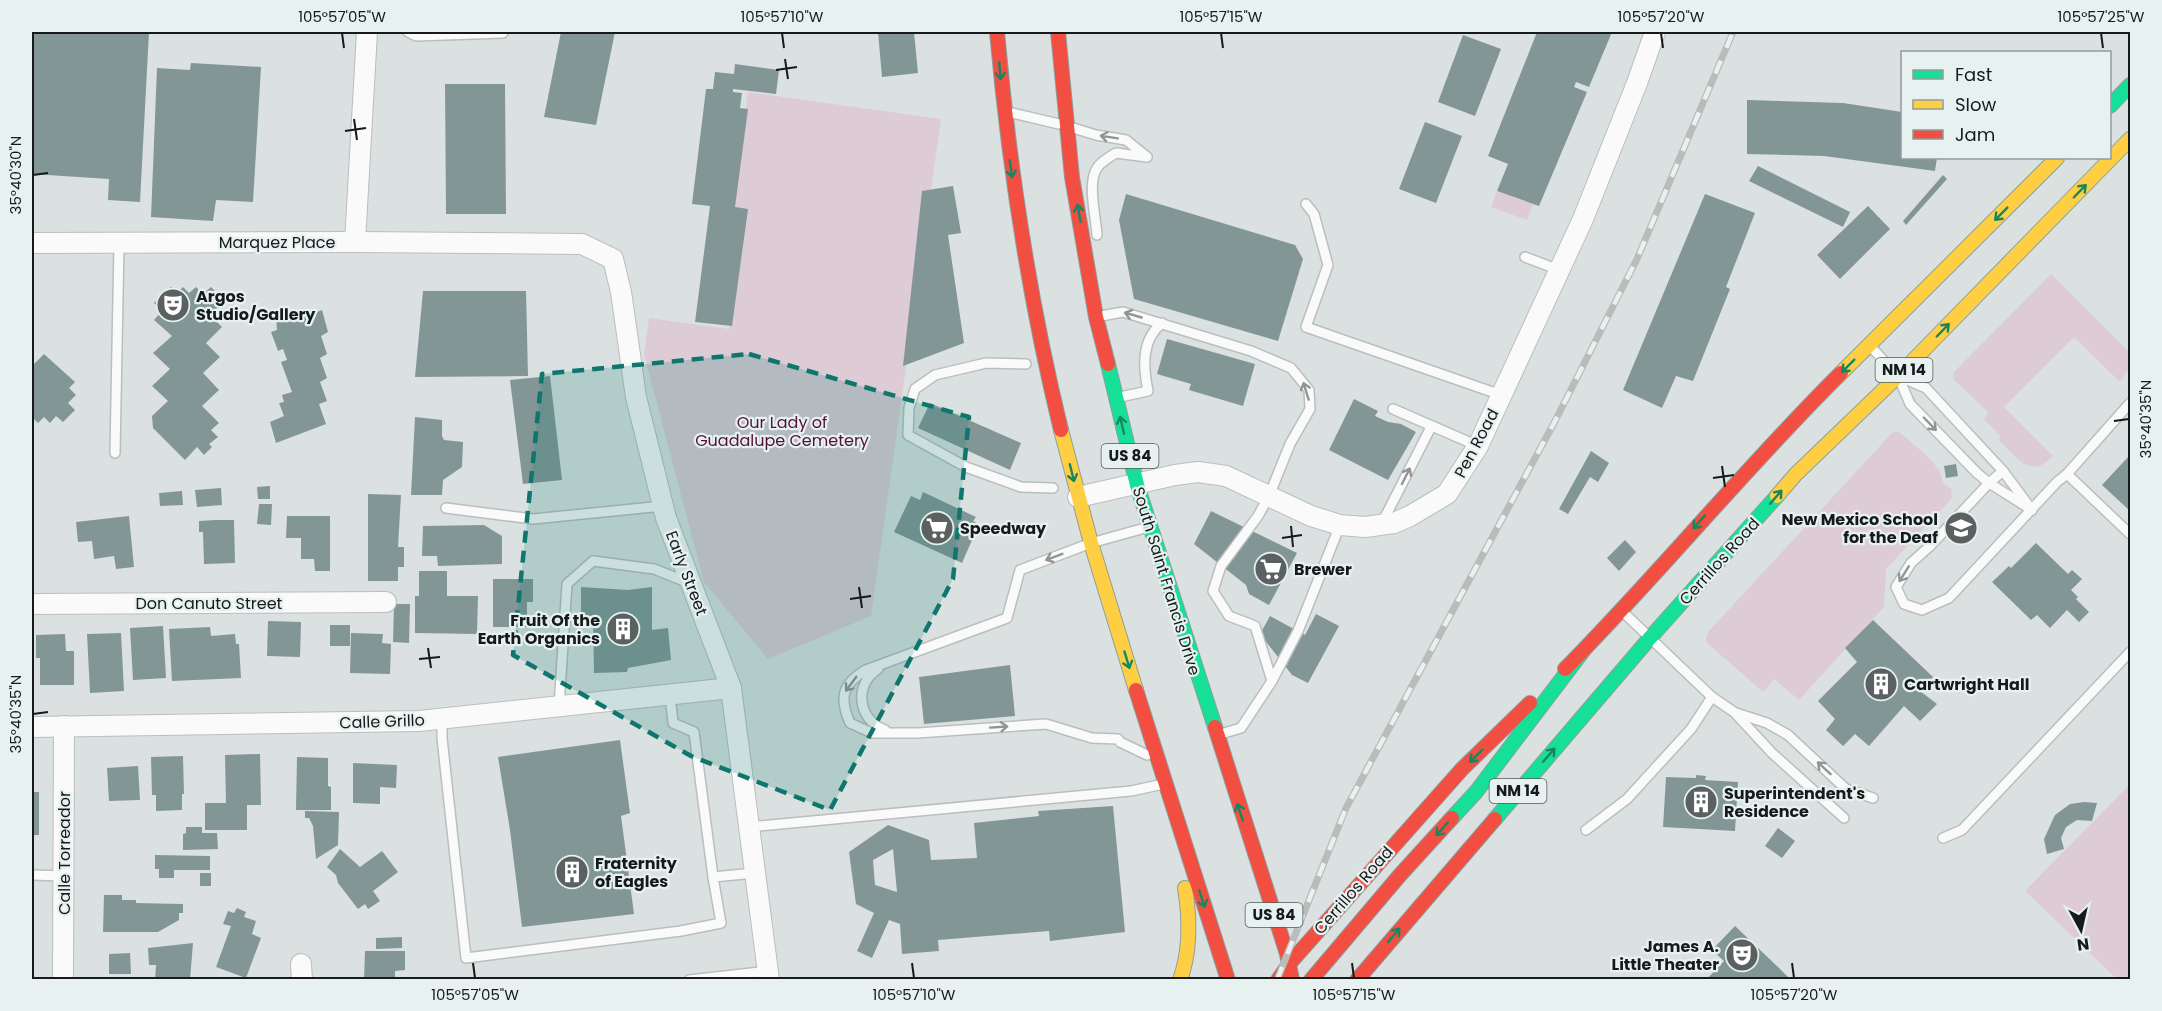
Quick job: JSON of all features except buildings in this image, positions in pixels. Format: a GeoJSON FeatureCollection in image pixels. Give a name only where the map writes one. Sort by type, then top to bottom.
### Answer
{"type":"FeatureCollection","features":[{"type":"Feature","properties":{"kind":"main road"},"geometry":{"type":"LineString","coordinates":[[997,32],[1004,111],[1020,231],[1041,344],[1078,497],[1164,783],[1228,980]]}},
{"type":"Feature","properties":{"kind":"main road","name":"South Saint Francis Drive"},"geometry":{"type":"LineString","coordinates":[[1058,32],[1066,126],[1096,317],[1137,484],[1289,964],[1292,980]]}},
{"type":"Feature","properties":{"kind":"main road"},"geometry":{"type":"LineString","coordinates":[[2111,104],[2130,85]]}},
{"type":"Feature","properties":{"kind":"main road"},"geometry":{"type":"LineString","coordinates":[[2116,128],[2130,139]]}},
{"type":"Feature","properties":{"kind":"main road","name":"Cerrillos Road"},"geometry":{"type":"LineString","coordinates":[[2111,158],[2130,139]]}},
{"type":"Feature","properties":{"kind":"main road","name":"Cerrillos Road"},"geometry":{"type":"LineString","coordinates":[[1271,976],[1289,964],[1462,769],[1622,611],[1694,528],[1808,406],[2056,159]]}},
{"type":"Feature","properties":{"kind":"main road","name":"Cerrillos Road"},"geometry":{"type":"LineString","coordinates":[[1357,980],[1649,639],[1796,474],[1898,376],[2110,159]]}},
{"type":"Feature","properties":{"kind":"main road"},"geometry":{"type":"LineString","coordinates":[[1311,980],[1400,875],[1476,792],[1583,651]]}},
{"type":"Feature","properties":{"kind":"main road"},"geometry":{"type":"LineString","coordinates":[[1164,783],[1189,921],[1187,952],[1179,980]]}},
{"type":"Feature","properties":{"kind":"main road"},"geometry":{"type":"LineString","coordinates":[[1258,867],[1265,932]]}},
{"type":"Feature","properties":{"kind":"street"},"geometry":{"type":"LineString","coordinates":[[355,242],[367,32]]}},
{"type":"Feature","properties":{"kind":"street","name":"Pen Road"},"geometry":{"type":"LineString","coordinates":[[1078,497],[1174,475],[1198,472],[1226,476],[1311,516],[1340,525],[1365,527],[1381,525],[1410,516],[1447,494],[1478,446],[1583,219],[1655,32]]}},
{"type":"Feature","properties":{"kind":"street","name":"Marquez Place"},"geometry":{"type":"LineString","coordinates":[[32,243],[355,242],[523,245]]}},
{"type":"Feature","properties":{"kind":"street","name":"Early Street"},"geometry":{"type":"LineString","coordinates":[[523,245],[582,244],[613,259],[621,292],[636,397],[663,506],[731,688],[768,975]]}},
{"type":"Feature","properties":{"kind":"street","name":"Don Canuto Street"},"geometry":{"type":"LineString","coordinates":[[32,604],[386,602]]}},
{"type":"Feature","properties":{"kind":"street","name":"Calle Grillo"},"geometry":{"type":"LineString","coordinates":[[32,727],[397,721],[731,688]]}},
{"type":"Feature","properties":{"kind":"street","name":"Calle Torreador"},"geometry":{"type":"LineString","coordinates":[[63,980],[64,726]]}},
{"type":"Feature","properties":{"kind":"lane"},"geometry":{"type":"LineString","coordinates":[[408,32],[416,36],[503,33]]}},
{"type":"Feature","properties":{"kind":"lane"},"geometry":{"type":"LineString","coordinates":[[1004,111],[1096,135],[1126,140],[1147,157],[1116,153],[1098,166],[1093,175],[1097,241],[1088,265]]}},
{"type":"Feature","properties":{"kind":"lane"},"geometry":{"type":"LineString","coordinates":[[1306,204],[1314,214],[1328,265],[1306,327],[1501,395]]}},
{"type":"Feature","properties":{"kind":"lane"},"geometry":{"type":"LineString","coordinates":[[115,453],[119,243]]}},
{"type":"Feature","properties":{"kind":"lane"},"geometry":{"type":"LineString","coordinates":[[1525,257],[1559,270]]}},
{"type":"Feature","properties":{"kind":"lane"},"geometry":{"type":"LineString","coordinates":[[1096,317],[1123,312],[1251,351],[1291,368],[1309,390],[1310,409],[1290,444],[1269,496],[1258,516],[1221,566],[1213,591],[1229,616],[1255,626],[1272,681]]}},
{"type":"Feature","properties":{"kind":"lane"},"geometry":{"type":"LineString","coordinates":[[1116,397],[1148,391],[1143,370],[1146,348],[1153,331],[1162,324]]}},
{"type":"Feature","properties":{"kind":"lane"},"geometry":{"type":"LineString","coordinates":[[1869,344],[1898,376],[1910,404],[1989,483],[2032,510]]}},
{"type":"Feature","properties":{"kind":"lane"},"geometry":{"type":"LineString","coordinates":[[1026,364],[986,363],[935,375],[915,389],[909,408],[908,435],[966,467],[1021,487],[1053,488]]}},
{"type":"Feature","properties":{"kind":"lane"},"geometry":{"type":"LineString","coordinates":[[1898,376],[1926,388],[2003,471],[2032,510]]}},
{"type":"Feature","properties":{"kind":"lane"},"geometry":{"type":"LineString","coordinates":[[2003,471],[1911,563],[1896,587],[1904,604],[1922,610],[1949,598],[2067,474],[2130,403]]}},
{"type":"Feature","properties":{"kind":"lane"},"geometry":{"type":"LineString","coordinates":[[1393,409],[1478,446]]}},
{"type":"Feature","properties":{"kind":"lane"},"geometry":{"type":"LineString","coordinates":[[1381,525],[1431,427]]}},
{"type":"Feature","properties":{"kind":"lane"},"geometry":{"type":"LineString","coordinates":[[2067,474],[2130,534]]}},
{"type":"Feature","properties":{"kind":"lane"},"geometry":{"type":"LineString","coordinates":[[446,508],[533,519],[663,506]]}},
{"type":"Feature","properties":{"kind":"lane"},"geometry":{"type":"LineString","coordinates":[[1216,735],[1241,728],[1272,681],[1298,631],[1340,525]]}},
{"type":"Feature","properties":{"kind":"lane"},"geometry":{"type":"LineString","coordinates":[[1150,526],[1091,543],[1020,570],[1007,618],[866,670],[856,676],[845,688],[842,707],[850,723],[872,733],[918,733],[1046,724],[1092,738],[1118,739],[1157,759]]}},
{"type":"Feature","properties":{"kind":"lane"},"geometry":{"type":"LineString","coordinates":[[559,706],[567,584],[593,561],[654,569],[691,584]]}},
{"type":"Feature","properties":{"kind":"lane"},"geometry":{"type":"LineString","coordinates":[[1622,611],[1712,697],[1734,712],[1772,753],[1845,818]]}},
{"type":"Feature","properties":{"kind":"lane"},"geometry":{"type":"LineString","coordinates":[[1943,838],[1962,830],[2130,652]]}},
{"type":"Feature","properties":{"kind":"lane"},"geometry":{"type":"LineString","coordinates":[[888,663],[871,674],[864,684],[862,700],[865,715],[874,726],[894,733]]}},
{"type":"Feature","properties":{"kind":"lane"},"geometry":{"type":"LineString","coordinates":[[442,718],[442,738],[466,957],[681,931],[721,923],[694,732],[673,723],[670,694]]}},
{"type":"Feature","properties":{"kind":"lane"},"geometry":{"type":"LineString","coordinates":[[1586,830],[1627,799],[1691,729],[1712,697]]}},
{"type":"Feature","properties":{"kind":"lane"},"geometry":{"type":"LineString","coordinates":[[1734,712],[1767,723],[1788,735],[1846,789],[1873,798]]}},
{"type":"Feature","properties":{"kind":"lane"},"geometry":{"type":"LineString","coordinates":[[749,826],[1131,791],[1164,783]]}},
{"type":"Feature","properties":{"kind":"lane"},"geometry":{"type":"LineString","coordinates":[[713,877],[755,873]]}},
{"type":"Feature","properties":{"kind":"lane"},"geometry":{"type":"LineString","coordinates":[[32,875],[64,876]]}},
{"type":"Feature","properties":{"kind":"lane"},"geometry":{"type":"LineString","coordinates":[[689,980],[768,975]]}},
{"type":"Feature","properties":{"kind":"highlighted area"},"geometry":{"type":"Polygon","coordinates":[[[749,354],[969,417],[953,579],[830,810],[691,756],[513,655],[542,374],[749,354]]]}},
{"type":"Feature","properties":{"kind":"green space","name":"Our Lady of Guadalupe Cemetery"},"geometry":{"type":"Polygon","coordinates":[[[748,92],[941,119],[871,616],[768,659],[704,582],[644,354],[649,318],[729,329],[745,215],[732,213],[748,92]]]}},
{"type":"Feature","properties":{"kind":"green space"},"geometry":{"type":"Polygon","coordinates":[[[1497,191],[1533,204],[1527,220],[1491,207],[1497,191]]]}},
{"type":"Feature","properties":{"kind":"green space"},"geometry":{"type":"Polygon","coordinates":[[[2051,274],[2130,353],[2130,367],[2120,382],[2074,337],[2004,407],[2053,456],[2045,463],[2031,466],[2018,460],[1999,441],[2000,436],[1984,419],[1988,412],[1953,379],[1954,372],[2051,274]]]}},
{"type":"Feature","properties":{"kind":"green space"},"geometry":{"type":"Polygon","coordinates":[[[1897,431],[1934,464],[1943,482],[1951,488],[1952,498],[1886,569],[1884,607],[1799,700],[1774,679],[1763,692],[1707,643],[1708,632],[1891,434],[1897,431]]]}},
{"type":"Feature","properties":{"kind":"green space"},"geometry":{"type":"Polygon","coordinates":[[[2130,784],[2130,979],[2117,979],[2025,891],[2130,784]]]}},
{"type":"Feature","properties":{"kind":"railway"},"geometry":{"type":"LineString","coordinates":[[1277,980],[1346,808],[1554,423],[1637,259],[1733,32]]}},
{"type":"Feature","properties":{"kind":"traffic: fast"},"geometry":{"type":"LineString","coordinates":[[2111,105],[2130,85]]}},
{"type":"Feature","properties":{"kind":"traffic: fast"},"geometry":{"type":"LineString","coordinates":[[1108,364],[1137,485],[1215,727]]}},
{"type":"Feature","properties":{"kind":"traffic: fast"},"geometry":{"type":"LineString","coordinates":[[1495,819],[1649,639],[1777,496]]}},
{"type":"Feature","properties":{"kind":"traffic: fast"},"geometry":{"type":"LineString","coordinates":[[1452,818],[1476,792],[1583,651]]}},
{"type":"Feature","properties":{"kind":"traffic: slow"},"geometry":{"type":"LineString","coordinates":[[2111,158],[2130,139]]}},
{"type":"Feature","properties":{"kind":"traffic: slow"},"geometry":{"type":"LineString","coordinates":[[1841,373],[2056,159]]}},
{"type":"Feature","properties":{"kind":"traffic: slow"},"geometry":{"type":"LineString","coordinates":[[1777,496],[1796,474],[1898,376],[2110,159]]}},
{"type":"Feature","properties":{"kind":"traffic: slow"},"geometry":{"type":"LineString","coordinates":[[1061,430],[1091,543],[1136,690]]}},
{"type":"Feature","properties":{"kind":"traffic: slow"},"geometry":{"type":"LineString","coordinates":[[1180,980],[1184,969],[1188,934],[1185,888]]}},
{"type":"Feature","properties":{"kind":"traffic: jam"},"geometry":{"type":"LineString","coordinates":[[997,32],[1021,232],[1039,331],[1061,430]]}},
{"type":"Feature","properties":{"kind":"traffic: jam"},"geometry":{"type":"LineString","coordinates":[[1058,32],[1072,177],[1096,317],[1108,364]]}},
{"type":"Feature","properties":{"kind":"traffic: jam"},"geometry":{"type":"LineString","coordinates":[[1565,669],[1841,373]]}},
{"type":"Feature","properties":{"kind":"traffic: jam"},"geometry":{"type":"LineString","coordinates":[[1136,690],[1228,980]]}},
{"type":"Feature","properties":{"kind":"traffic: jam"},"geometry":{"type":"LineString","coordinates":[[1278,980],[1289,964],[1462,769],[1530,703]]}},
{"type":"Feature","properties":{"kind":"traffic: jam"},"geometry":{"type":"LineString","coordinates":[[1215,727],[1287,954],[1292,980]]}},
{"type":"Feature","properties":{"kind":"traffic: jam"},"geometry":{"type":"LineString","coordinates":[[1311,980],[1400,875],[1452,818]]}},
{"type":"Feature","properties":{"kind":"traffic: jam"},"geometry":{"type":"LineString","coordinates":[[1357,980],[1495,819]]}},
{"type":"Feature","properties":{"kind":"place","name":"Argos Studio/Gallery"},"geometry":{"type":"Point","coordinates":[173,305]}},
{"type":"Feature","properties":{"kind":"place","name":"Speedway"},"geometry":{"type":"Point","coordinates":[937,528]}},
{"type":"Feature","properties":{"kind":"place","name":"New Mexico School for the Deaf"},"geometry":{"type":"Point","coordinates":[1961,528]}},
{"type":"Feature","properties":{"kind":"place","name":"Brewer"},"geometry":{"type":"Point","coordinates":[1271,569]}},
{"type":"Feature","properties":{"kind":"place","name":"Fruit Of the Earth Organics"},"geometry":{"type":"Point","coordinates":[623,629]}},
{"type":"Feature","properties":{"kind":"place","name":"Cartwright Hall"},"geometry":{"type":"Point","coordinates":[1881,684]}},
{"type":"Feature","properties":{"kind":"place","name":"Superintendent's Residence"},"geometry":{"type":"Point","coordinates":[1701,802]}},
{"type":"Feature","properties":{"kind":"place","name":"Fraternity of Eagles"},"geometry":{"type":"Point","coordinates":[572,872]}},
{"type":"Feature","properties":{"kind":"place","name":"James A. Little Theater"},"geometry":{"type":"Point","coordinates":[1742,955]}}]}
